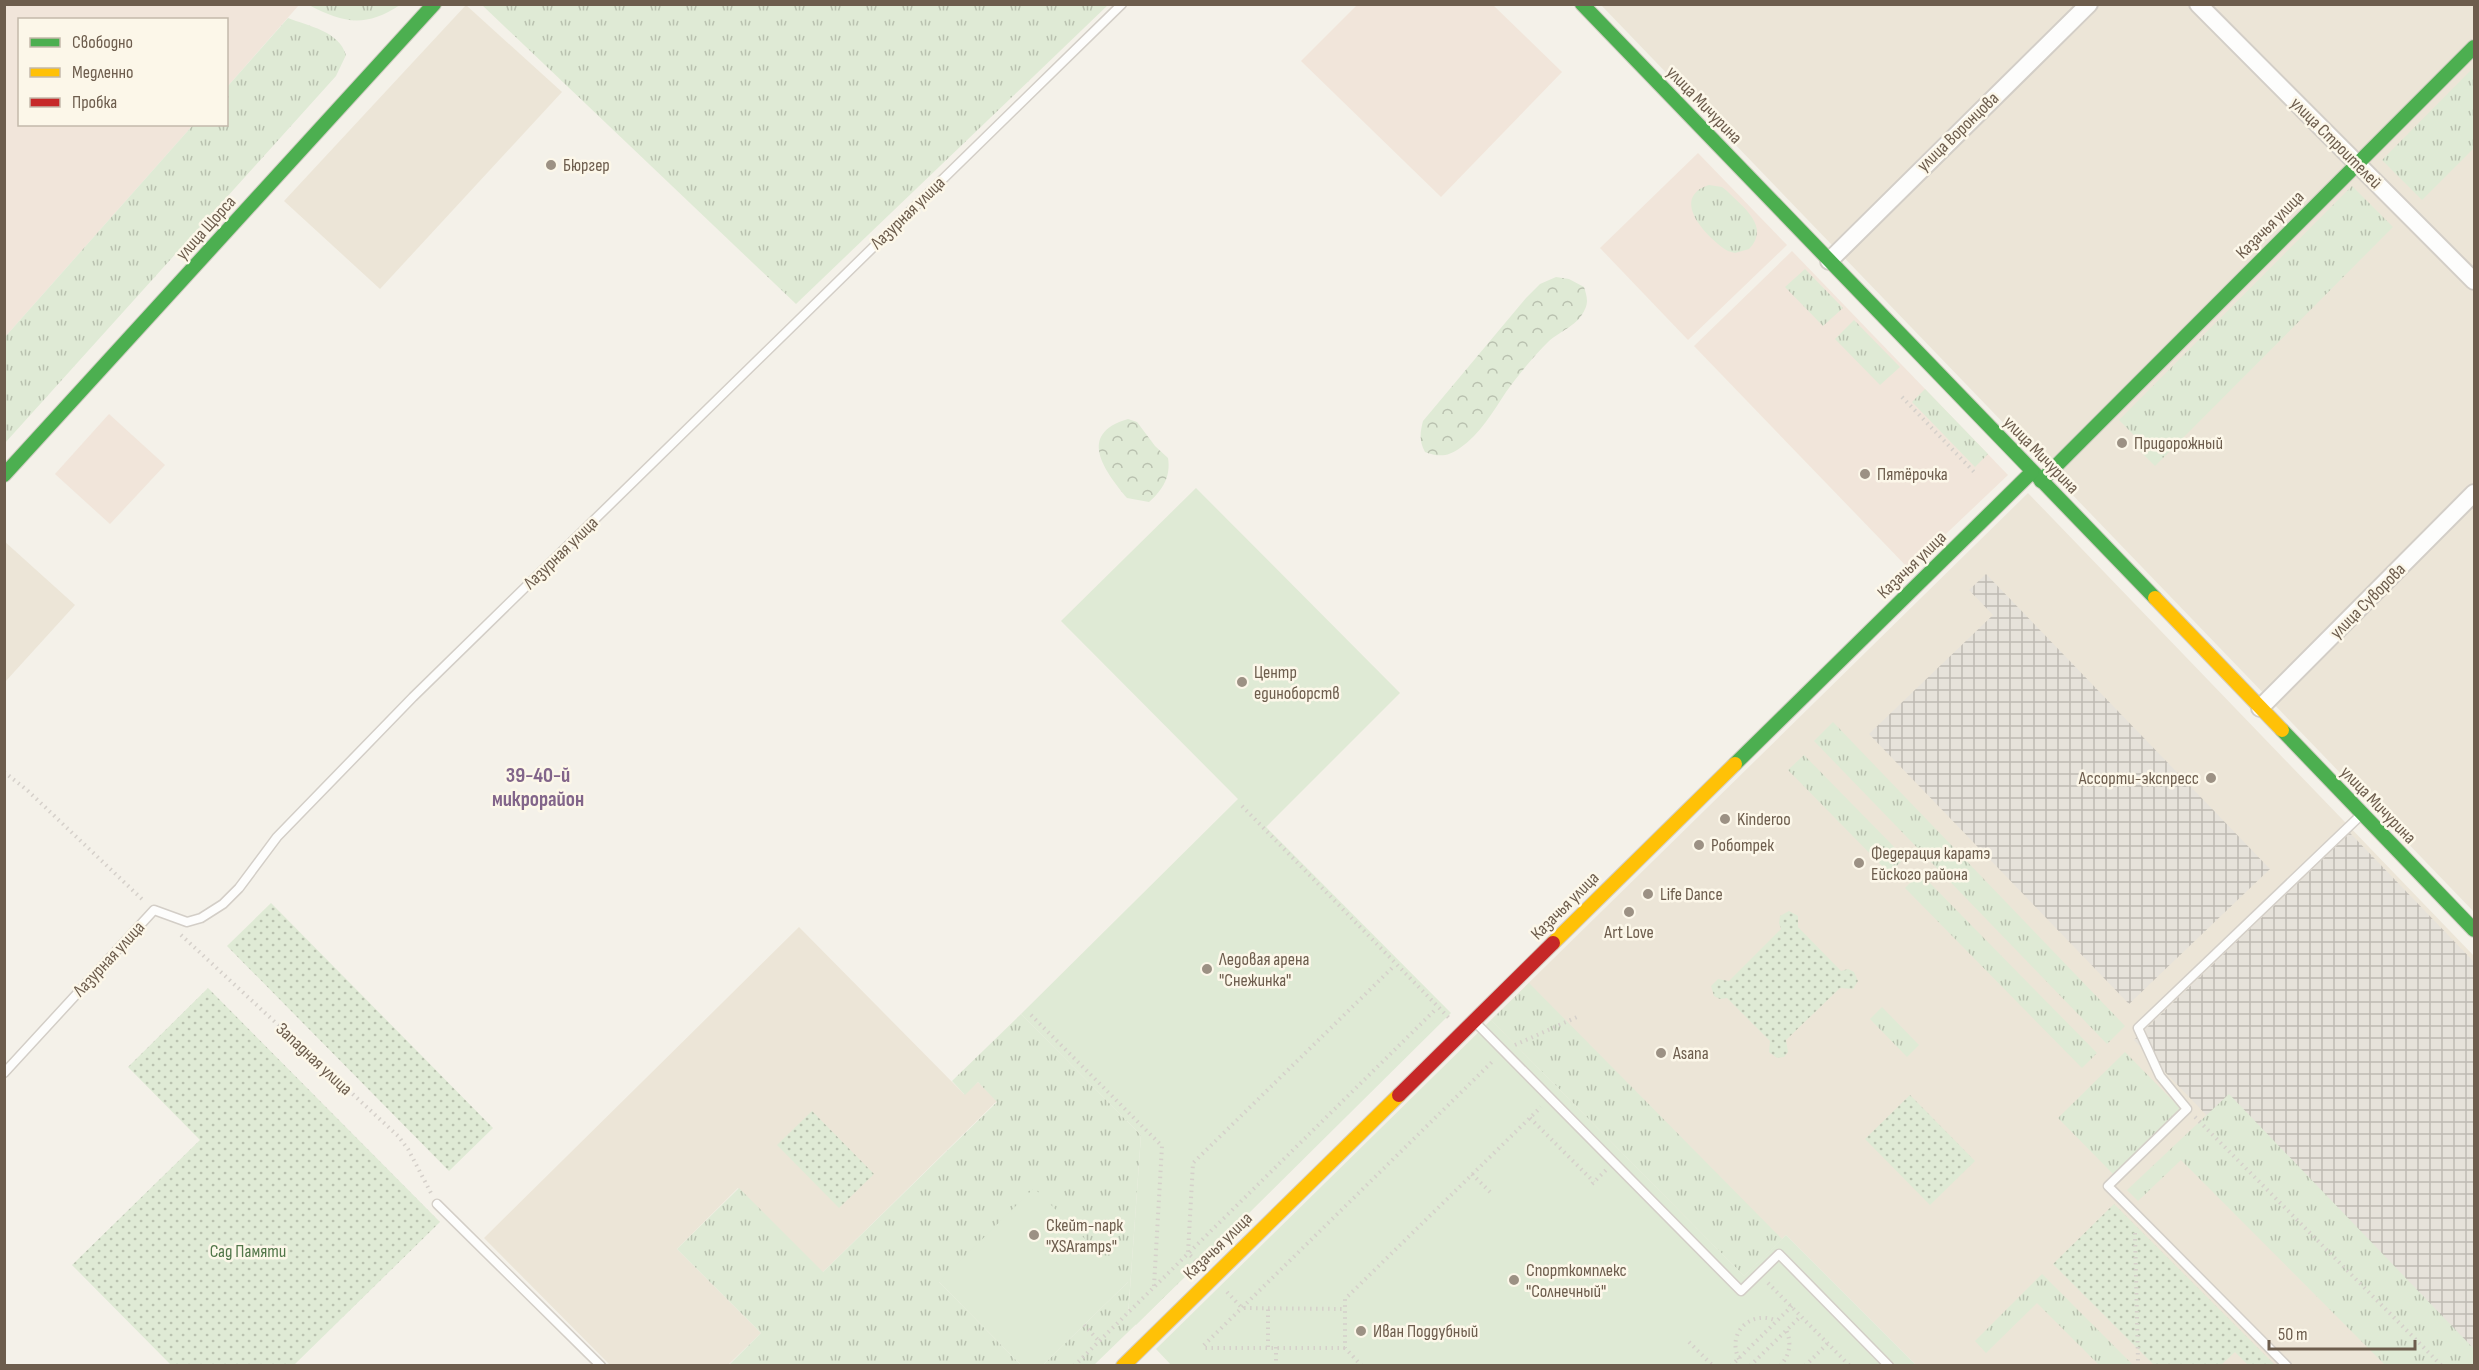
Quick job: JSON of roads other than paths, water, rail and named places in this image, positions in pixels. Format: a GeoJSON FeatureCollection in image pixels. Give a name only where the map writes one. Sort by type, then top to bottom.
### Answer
{"type":"FeatureCollection","features":[{"type":"Feature","properties":{"kind":"street","name":"улица Щорса"},"geometry":{"type":"LineString","coordinates":[[4,475],[434,4]]}},
{"type":"Feature","properties":{"kind":"street","name":"улица Воронцова"},"geometry":{"type":"LineString","coordinates":[[1829,261],[2089,4]]}},
{"type":"Feature","properties":{"kind":"street","name":"улица Строителей"},"geometry":{"type":"LineString","coordinates":[[2198,4],[2475,281]]}},
{"type":"Feature","properties":{"kind":"street","name":"улица Мичурина"},"geometry":{"type":"LineString","coordinates":[[1588,7],[1829,261],[2475,930]]}},
{"type":"Feature","properties":{"kind":"street","name":"Казачья улица"},"geometry":{"type":"LineString","coordinates":[[1123,1365],[1474,1020],[2037,476],[2475,47]]}},
{"type":"Feature","properties":{"kind":"street","name":"улица Суворова"},"geometry":{"type":"LineString","coordinates":[[2260,708],[2475,493]]}},
{"type":"Feature","properties":{"kind":"lane","name":"Лазурная улица"},"geometry":{"type":"LineString","coordinates":[[4,1072],[154,910],[186,922],[201,918],[223,904],[240,888],[277,837],[413,697],[1122,4]]}},
{"type":"Feature","properties":{"kind":"lane"},"geometry":{"type":"LineString","coordinates":[[2287,1365],[2108,1186],[2187,1109],[2160,1076],[2138,1028],[2362,814]]}},
{"type":"Feature","properties":{"kind":"lane"},"geometry":{"type":"LineString","coordinates":[[1474,1020],[1741,1291],[1779,1254],[1889,1365]]}},
{"type":"Feature","properties":{"kind":"lane"},"geometry":{"type":"LineString","coordinates":[[436,1204],[601,1365]]}},
{"type":"Feature","properties":{"kind":"place","name":"Бюргер"},"geometry":{"type":"Point","coordinates":[551,165]}},
{"type":"Feature","properties":{"kind":"place","name":"Придорожный"},"geometry":{"type":"Point","coordinates":[2122,443]}},
{"type":"Feature","properties":{"kind":"place","name":"Пятёрочка"},"geometry":{"type":"Point","coordinates":[1865,474]}},
{"type":"Feature","properties":{"kind":"place","name":"Центр единоборств"},"geometry":{"type":"Point","coordinates":[1242,682]}},
{"type":"Feature","properties":{"kind":"place","name":"Ассорти-экспресс"},"geometry":{"type":"Point","coordinates":[2211,778]}},
{"type":"Feature","properties":{"kind":"place","name":"Kinderoo"},"geometry":{"type":"Point","coordinates":[1725,819]}},
{"type":"Feature","properties":{"kind":"place","name":"Роботрек"},"geometry":{"type":"Point","coordinates":[1699,845]}},
{"type":"Feature","properties":{"kind":"place","name":"Федерация каратэ Ейского района"},"geometry":{"type":"Point","coordinates":[1859,863]}},
{"type":"Feature","properties":{"kind":"place","name":"Life Dance"},"geometry":{"type":"Point","coordinates":[1648,894]}},
{"type":"Feature","properties":{"kind":"place","name":"Art Love"},"geometry":{"type":"Point","coordinates":[1629,912]}},
{"type":"Feature","properties":{"kind":"place","name":"Ледовая арена \"Снежинка\""},"geometry":{"type":"Point","coordinates":[1207,969]}},
{"type":"Feature","properties":{"kind":"place","name":"Asana"},"geometry":{"type":"Point","coordinates":[1661,1053]}},
{"type":"Feature","properties":{"kind":"place","name":"Скейт-парк \"XSAramps\""},"geometry":{"type":"Point","coordinates":[1034,1235]}},
{"type":"Feature","properties":{"kind":"place","name":"Спорткомплекс \"Солнечный\""},"geometry":{"type":"Point","coordinates":[1514,1280]}},
{"type":"Feature","properties":{"kind":"place","name":"Иван Поддубный"},"geometry":{"type":"Point","coordinates":[1361,1331]}},
{"type":"Feature","properties":{"kind":"district","name":"39-40-й микрорайон"},"geometry":{"type":"Point","coordinates":[538,787]}},
{"type":"Feature","properties":{"kind":"park label","name":"Сад Памяти"},"geometry":{"type":"Point","coordinates":[248,1251]}}]}
